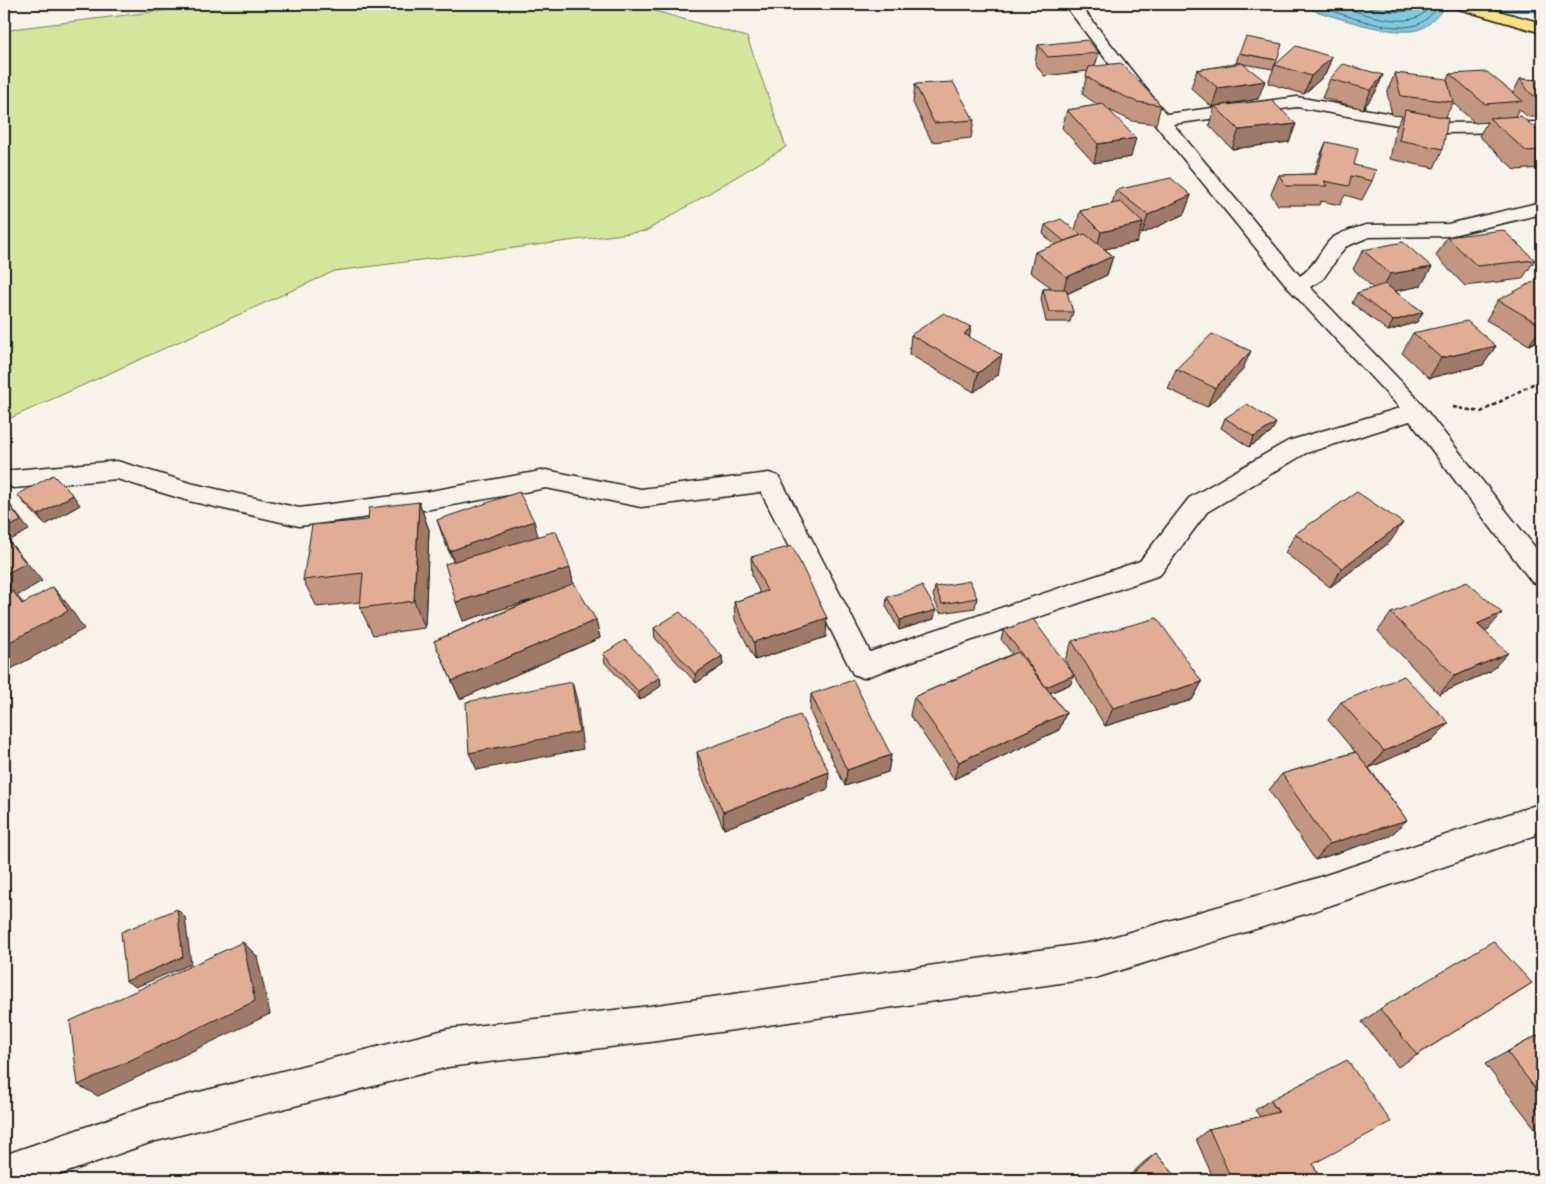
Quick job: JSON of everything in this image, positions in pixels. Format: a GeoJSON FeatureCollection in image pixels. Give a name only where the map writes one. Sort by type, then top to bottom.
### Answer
{"type":"FeatureCollection","features":[{"type":"Feature","properties":{"kind":"main road"},"geometry":{"type":"LineString","coordinates":[[1457,4],[1542,28]]}},
{"type":"Feature","properties":{"kind":"street"},"geometry":{"type":"LineString","coordinates":[[1071,4],[1161,120],[1297,286],[1410,406],[1542,575]]}},
{"type":"Feature","properties":{"kind":"street"},"geometry":{"type":"LineString","coordinates":[[1161,120],[1297,102],[1442,128],[1542,127]]}},
{"type":"Feature","properties":{"kind":"street"},"geometry":{"type":"LineString","coordinates":[[1297,286],[1316,274],[1338,243],[1366,231],[1448,230],[1542,208]]}},
{"type":"Feature","properties":{"kind":"street"},"geometry":{"type":"LineString","coordinates":[[14,479],[117,470],[189,492],[299,517],[425,501],[546,479],[641,498],[769,482],[863,666],[1150,568],[1198,506],[1297,447],[1410,406]]}},
{"type":"Feature","properties":{"kind":"street"},"geometry":{"type":"LineString","coordinates":[[4,1175],[152,1123],[448,1048],[650,1024],[1095,960],[1308,897],[1542,818]]}},
{"type":"Feature","properties":{"kind":"path"},"geometry":{"type":"LineString","coordinates":[[1410,406],[1481,412],[1542,379]]}},
{"type":"Feature","properties":{"kind":"green space"},"geometry":{"type":"Polygon","coordinates":[[[218,4],[630,4],[747,37],[786,147],[646,231],[335,271],[4,421],[4,32],[19,28],[218,4]]]}},
{"type":"Feature","properties":{"kind":"water"},"geometry":{"type":"Polygon","coordinates":[[[1292,4],[1542,4],[1542,12],[1444,9],[1425,27],[1404,31],[1355,23],[1292,4]]]}},
{"type":"Feature","properties":{"kind":"building"},"geometry":{"type":"Polygon","coordinates":[[[1246,37],[1282,44],[1277,60],[1239,53],[1246,37]]]}},
{"type":"Feature","properties":{"kind":"building"},"geometry":{"type":"Polygon","coordinates":[[[1088,40],[1099,53],[1048,57],[1038,45],[1088,40]]]}},
{"type":"Feature","properties":{"kind":"building"},"geometry":{"type":"Polygon","coordinates":[[[1296,46],[1332,57],[1311,76],[1275,65],[1296,46]]]}},
{"type":"Feature","properties":{"kind":"building"},"geometry":{"type":"Polygon","coordinates":[[[1121,63],[1161,105],[1137,102],[1099,85],[1086,76],[1089,67],[1121,63]]]}},
{"type":"Feature","properties":{"kind":"building"},"geometry":{"type":"Polygon","coordinates":[[[1242,63],[1265,81],[1218,88],[1197,70],[1242,63]]]}},
{"type":"Feature","properties":{"kind":"building"},"geometry":{"type":"Polygon","coordinates":[[[1343,64],[1383,75],[1371,90],[1330,79],[1343,64]]]}},
{"type":"Feature","properties":{"kind":"building"},"geometry":{"type":"Polygon","coordinates":[[[1487,72],[1523,101],[1485,104],[1450,74],[1487,72]]]}},
{"type":"Feature","properties":{"kind":"building"},"geometry":{"type":"Polygon","coordinates":[[[1395,73],[1447,79],[1453,102],[1401,96],[1395,73]]]}},
{"type":"Feature","properties":{"kind":"building"},"geometry":{"type":"Polygon","coordinates":[[[1520,79],[1542,80],[1542,99],[1530,93],[1520,79]]]}},
{"type":"Feature","properties":{"kind":"building"},"geometry":{"type":"Polygon","coordinates":[[[953,82],[974,120],[934,123],[915,84],[953,82]]]}},
{"type":"Feature","properties":{"kind":"building"},"geometry":{"type":"Polygon","coordinates":[[[1271,100],[1296,124],[1239,130],[1215,106],[1271,100]]]}},
{"type":"Feature","properties":{"kind":"building"},"geometry":{"type":"Polygon","coordinates":[[[1103,104],[1136,138],[1098,144],[1067,110],[1103,104]]]}},
{"type":"Feature","properties":{"kind":"building"},"geometry":{"type":"Polygon","coordinates":[[[1405,110],[1448,118],[1443,149],[1399,140],[1405,110]]]}},
{"type":"Feature","properties":{"kind":"building"},"geometry":{"type":"Polygon","coordinates":[[[1521,116],[1542,134],[1542,150],[1526,151],[1489,118],[1521,116]]]}},
{"type":"Feature","properties":{"kind":"building"},"geometry":{"type":"Polygon","coordinates":[[[1326,142],[1358,149],[1354,165],[1376,170],[1372,181],[1351,176],[1349,186],[1324,181],[1327,186],[1286,186],[1279,175],[1316,174],[1326,142]]]}},
{"type":"Feature","properties":{"kind":"building"},"geometry":{"type":"Polygon","coordinates":[[[1171,178],[1191,195],[1148,215],[1116,190],[1171,178]]]}},
{"type":"Feature","properties":{"kind":"building"},"geometry":{"type":"Polygon","coordinates":[[[1121,202],[1143,223],[1101,232],[1080,211],[1121,202]]]}},
{"type":"Feature","properties":{"kind":"building"},"geometry":{"type":"Polygon","coordinates":[[[1061,219],[1081,235],[1064,241],[1045,225],[1061,219]]]}},
{"type":"Feature","properties":{"kind":"building"},"geometry":{"type":"Polygon","coordinates":[[[1503,230],[1535,260],[1477,266],[1447,237],[1503,230]]]}},
{"type":"Feature","properties":{"kind":"building"},"geometry":{"type":"Polygon","coordinates":[[[1085,234],[1113,256],[1067,277],[1035,252],[1085,234]]]}},
{"type":"Feature","properties":{"kind":"building"},"geometry":{"type":"Polygon","coordinates":[[[1403,242],[1432,267],[1390,274],[1363,250],[1403,242]]]}},
{"type":"Feature","properties":{"kind":"building"},"geometry":{"type":"Polygon","coordinates":[[[1535,281],[1542,285],[1542,326],[1498,300],[1535,281]]]}},
{"type":"Feature","properties":{"kind":"building"},"geometry":{"type":"Polygon","coordinates":[[[1385,284],[1423,312],[1393,321],[1357,293],[1385,284]]]}},
{"type":"Feature","properties":{"kind":"building"},"geometry":{"type":"Polygon","coordinates":[[[1043,289],[1066,289],[1073,312],[1049,312],[1043,289]]]}},
{"type":"Feature","properties":{"kind":"building"},"geometry":{"type":"Polygon","coordinates":[[[944,313],[971,327],[964,334],[1002,355],[978,373],[911,335],[944,313]]]}},
{"type":"Feature","properties":{"kind":"building"},"geometry":{"type":"Polygon","coordinates":[[[1467,321],[1496,346],[1441,358],[1413,333],[1467,321]]]}},
{"type":"Feature","properties":{"kind":"building"},"geometry":{"type":"Polygon","coordinates":[[[1212,334],[1251,351],[1215,388],[1176,369],[1212,334]]]}},
{"type":"Feature","properties":{"kind":"building"},"geometry":{"type":"Polygon","coordinates":[[[1247,404],[1276,423],[1254,437],[1225,418],[1247,404]]]}},
{"type":"Feature","properties":{"kind":"building"},"geometry":{"type":"Polygon","coordinates":[[[53,475],[73,495],[38,515],[17,495],[53,475]]]}},
{"type":"Feature","properties":{"kind":"building"},"geometry":{"type":"Polygon","coordinates":[[[519,492],[534,521],[450,551],[437,520],[519,492]]]}},
{"type":"Feature","properties":{"kind":"building"},"geometry":{"type":"Polygon","coordinates":[[[1357,492],[1403,523],[1342,568],[1295,534],[1357,492]]]}},
{"type":"Feature","properties":{"kind":"building"},"geometry":{"type":"Polygon","coordinates":[[[4,497],[21,521],[4,529],[4,497]]]}},
{"type":"Feature","properties":{"kind":"building"},"geometry":{"type":"Polygon","coordinates":[[[419,502],[414,601],[360,608],[363,573],[303,580],[312,525],[368,520],[369,508],[419,502]]]}},
{"type":"Feature","properties":{"kind":"building"},"geometry":{"type":"Polygon","coordinates":[[[556,531],[570,568],[456,602],[445,564],[556,531]]]}},
{"type":"Feature","properties":{"kind":"building"},"geometry":{"type":"Polygon","coordinates":[[[4,535],[26,563],[4,575],[4,535]]]}},
{"type":"Feature","properties":{"kind":"building"},"geometry":{"type":"Polygon","coordinates":[[[792,546],[827,618],[754,642],[734,602],[767,591],[751,557],[792,546]]]}},
{"type":"Feature","properties":{"kind":"building"},"geometry":{"type":"Polygon","coordinates":[[[970,581],[977,598],[942,604],[935,587],[970,581]]]}},
{"type":"Feature","properties":{"kind":"building"},"geometry":{"type":"Polygon","coordinates":[[[1467,582],[1502,613],[1477,624],[1508,653],[1455,676],[1391,613],[1467,582]]]}},
{"type":"Feature","properties":{"kind":"building"},"geometry":{"type":"Polygon","coordinates":[[[574,583],[596,620],[452,681],[434,641],[574,583]]]}},
{"type":"Feature","properties":{"kind":"building"},"geometry":{"type":"Polygon","coordinates":[[[922,586],[936,610],[900,620],[887,597],[922,586]]]}},
{"type":"Feature","properties":{"kind":"building"},"geometry":{"type":"Polygon","coordinates":[[[53,587],[68,611],[4,645],[4,595],[13,591],[22,604],[53,587]]]}},
{"type":"Feature","properties":{"kind":"building"},"geometry":{"type":"Polygon","coordinates":[[[680,612],[722,656],[695,674],[654,628],[680,612]]]}},
{"type":"Feature","properties":{"kind":"building"},"geometry":{"type":"Polygon","coordinates":[[[1157,618],[1202,682],[1113,708],[1072,641],[1157,618]]]}},
{"type":"Feature","properties":{"kind":"building"},"geometry":{"type":"Polygon","coordinates":[[[1033,619],[1074,675],[1046,687],[1004,630],[1033,619]]]}},
{"type":"Feature","properties":{"kind":"building"},"geometry":{"type":"Polygon","coordinates":[[[625,640],[660,677],[638,691],[603,654],[625,640]]]}},
{"type":"Feature","properties":{"kind":"building"},"geometry":{"type":"Polygon","coordinates":[[[1018,652],[1066,713],[959,762],[914,697],[1018,652]]]}},
{"type":"Feature","properties":{"kind":"building"},"geometry":{"type":"Polygon","coordinates":[[[1404,676],[1449,723],[1384,751],[1341,702],[1404,676]]]}},
{"type":"Feature","properties":{"kind":"building"},"geometry":{"type":"Polygon","coordinates":[[[853,680],[891,755],[847,770],[811,694],[853,680]]]}},
{"type":"Feature","properties":{"kind":"building"},"geometry":{"type":"Polygon","coordinates":[[[572,682],[579,732],[469,753],[466,702],[572,682]]]}},
{"type":"Feature","properties":{"kind":"building"},"geometry":{"type":"Polygon","coordinates":[[[800,715],[829,772],[723,812],[697,752],[800,715]]]}},
{"type":"Feature","properties":{"kind":"building"},"geometry":{"type":"Polygon","coordinates":[[[1356,752],[1407,820],[1329,844],[1282,774],[1356,752]]]}},
{"type":"Feature","properties":{"kind":"building"},"geometry":{"type":"Polygon","coordinates":[[[177,909],[183,957],[126,981],[121,932],[177,909]]]}},
{"type":"Feature","properties":{"kind":"building"},"geometry":{"type":"Polygon","coordinates":[[[1493,941],[1532,983],[1417,1055],[1380,1009],[1493,941]]]}},
{"type":"Feature","properties":{"kind":"building"},"geometry":{"type":"Polygon","coordinates":[[[243,942],[255,1001],[78,1085],[70,1021],[243,942]]]}},
{"type":"Feature","properties":{"kind":"building"},"geometry":{"type":"Polygon","coordinates":[[[1542,1033],[1542,1097],[1507,1052],[1542,1033]]]}},
{"type":"Feature","properties":{"kind":"building"},"geometry":{"type":"Polygon","coordinates":[[[1347,1060],[1391,1122],[1313,1164],[1319,1178],[1310,1180],[1232,1180],[1209,1129],[1279,1112],[1270,1100],[1347,1060]]]}},
{"type":"Feature","properties":{"kind":"building"},"geometry":{"type":"Polygon","coordinates":[[[1156,1153],[1179,1180],[1127,1180],[1156,1153]]]}}]}
